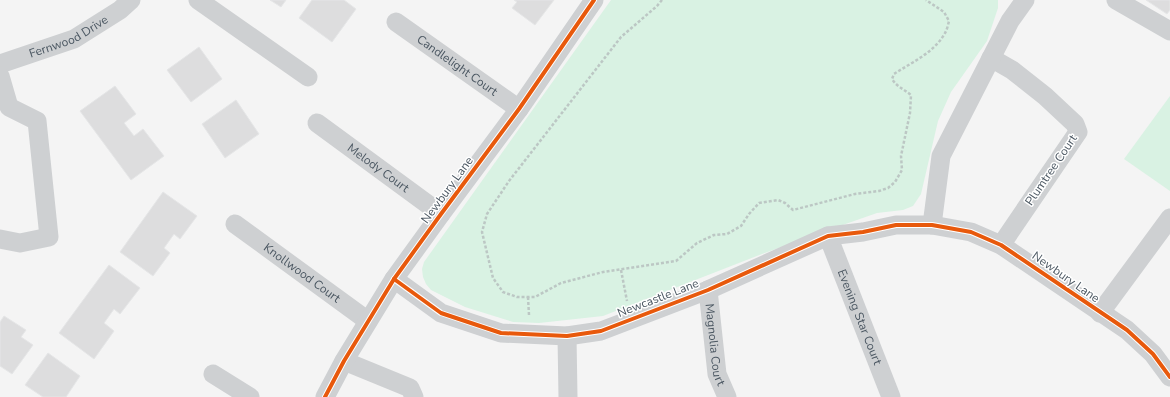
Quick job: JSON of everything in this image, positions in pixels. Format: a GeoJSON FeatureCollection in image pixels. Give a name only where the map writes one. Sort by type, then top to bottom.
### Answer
{"type":"FeatureCollection","features":[{"type":"Feature","properties":{"kind":"street"},"geometry":{"type":"LineString","coordinates":[[198,0],[308,77]]}},
{"type":"Feature","properties":{"kind":"street","name":"Newbury Lane"},"geometry":{"type":"LineString","coordinates":[[325,397],[344,361],[394,280],[519,109],[594,0]]}},
{"type":"Feature","properties":{"kind":"street"},"geometry":{"type":"LineString","coordinates":[[932,225],[941,156],[1010,21],[1025,0]]}},
{"type":"Feature","properties":{"kind":"street"},"geometry":{"type":"LineString","coordinates":[[1116,0],[1170,31]]}},
{"type":"Feature","properties":{"kind":"street","name":"Fernwood Drive"},"geometry":{"type":"LineString","coordinates":[[0,64],[74,39],[121,3]]}},
{"type":"Feature","properties":{"kind":"street","name":"Candlelight Court"},"geometry":{"type":"LineString","coordinates":[[396,22],[519,109]]}},
{"type":"Feature","properties":{"kind":"street","name":"Plumtree Court"},"geometry":{"type":"LineString","coordinates":[[991,58],[1012,70],[1036,88],[1075,124],[1078,132],[1001,245]]}},
{"type":"Feature","properties":{"kind":"street"},"geometry":{"type":"LineString","coordinates":[[0,76],[9,107],[37,121],[49,237],[20,243],[0,239]]}},
{"type":"Feature","properties":{"kind":"street","name":"Melody Court"},"geometry":{"type":"LineString","coordinates":[[317,123],[441,214]]}},
{"type":"Feature","properties":{"kind":"street"},"geometry":{"type":"LineString","coordinates":[[1100,313],[1170,218]]}},
{"type":"Feature","properties":{"kind":"street","name":"Knollwood Court"},"geometry":{"type":"LineString","coordinates":[[235,224],[368,321]]}},
{"type":"Feature","properties":{"kind":"street","name":"Newcastle Lane"},"geometry":{"type":"LineString","coordinates":[[394,280],[440,313],[501,333],[567,336],[601,331],[631,320],[708,290],[828,236],[863,232],[896,225],[932,225]]}},
{"type":"Feature","properties":{"kind":"street","name":"Newbury Lane"},"geometry":{"type":"LineString","coordinates":[[932,225],[971,232],[1001,245],[1127,330],[1153,354],[1170,376]]}},
{"type":"Feature","properties":{"kind":"street","name":"Evening Star Court"},"geometry":{"type":"LineString","coordinates":[[828,236],[892,397]]}},
{"type":"Feature","properties":{"kind":"street","name":"Magnolia Court"},"geometry":{"type":"LineString","coordinates":[[708,290],[717,374],[727,397]]}},
{"type":"Feature","properties":{"kind":"street"},"geometry":{"type":"LineString","coordinates":[[567,336],[568,397]]}},
{"type":"Feature","properties":{"kind":"street"},"geometry":{"type":"LineString","coordinates":[[344,361],[410,388],[414,397]]}},
{"type":"Feature","properties":{"kind":"street"},"geometry":{"type":"LineString","coordinates":[[213,374],[250,397]]}},
{"type":"Feature","properties":{"kind":"path"},"geometry":{"type":"LineString","coordinates":[[662,0],[622,37],[509,181],[486,214],[482,232],[493,278],[503,292],[517,297],[535,297],[561,283],[603,272],[676,261],[697,243],[714,235],[728,234],[741,226],[749,214],[760,203],[778,200],[785,203],[793,210],[855,194],[879,191],[888,188],[895,182],[902,170],[900,156],[910,113],[911,95],[905,89],[895,85],[892,78],[894,74],[918,60],[934,46],[946,33],[949,21],[944,12],[926,0]]}},
{"type":"Feature","properties":{"kind":"path"},"geometry":{"type":"LineString","coordinates":[[621,270],[631,320]]}},
{"type":"Feature","properties":{"kind":"green space"},"geometry":{"type":"Polygon","coordinates":[[[611,0],[998,0],[998,8],[987,41],[951,92],[938,121],[921,194],[913,206],[903,210],[877,213],[817,234],[603,316],[539,323],[513,322],[465,307],[431,290],[423,277],[422,269],[424,262],[611,0]]]}},
{"type":"Feature","properties":{"kind":"green space"},"geometry":{"type":"Polygon","coordinates":[[[1170,96],[1170,191],[1124,159],[1170,96]]]}},
{"type":"Feature","properties":{"kind":"building"},"geometry":{"type":"Polygon","coordinates":[[[270,0],[286,0],[281,7],[270,0]]]}},
{"type":"Feature","properties":{"kind":"building"},"geometry":{"type":"Polygon","coordinates":[[[312,0],[344,0],[356,9],[332,42],[299,18],[312,0]]]}},
{"type":"Feature","properties":{"kind":"building"},"geometry":{"type":"Polygon","coordinates":[[[514,0],[554,0],[535,25],[512,8],[517,2],[514,0]]]}},
{"type":"Feature","properties":{"kind":"building"},"geometry":{"type":"Polygon","coordinates":[[[1146,0],[1170,0],[1170,10],[1167,14],[1146,0]]]}},
{"type":"Feature","properties":{"kind":"building"},"geometry":{"type":"Polygon","coordinates":[[[199,47],[222,79],[191,102],[167,70],[199,47]]]}},
{"type":"Feature","properties":{"kind":"building"},"geometry":{"type":"Polygon","coordinates":[[[115,86],[136,114],[124,123],[134,136],[143,129],[164,156],[131,180],[80,111],[115,86]]]}},
{"type":"Feature","properties":{"kind":"building"},"geometry":{"type":"Polygon","coordinates":[[[236,100],[259,134],[225,158],[202,124],[236,100]]]}},
{"type":"Feature","properties":{"kind":"building"},"geometry":{"type":"Polygon","coordinates":[[[163,192],[197,216],[180,239],[174,234],[164,248],[170,253],[153,276],[120,252],[163,192]]]}},
{"type":"Feature","properties":{"kind":"building"},"geometry":{"type":"Polygon","coordinates":[[[109,265],[140,288],[120,314],[114,309],[104,323],[114,331],[94,359],[59,333],[109,265]]]}},
{"type":"Feature","properties":{"kind":"building"},"geometry":{"type":"Polygon","coordinates":[[[4,316],[26,330],[21,337],[33,345],[12,374],[0,366],[0,322],[4,316]]]}},
{"type":"Feature","properties":{"kind":"building"},"geometry":{"type":"Polygon","coordinates":[[[48,353],[80,376],[66,397],[43,397],[25,385],[48,353]]]}},
{"type":"Feature","properties":{"kind":"cycle path"},"geometry":{"type":"LineString","coordinates":[[325,397],[344,361],[394,279],[519,109],[594,0]]}},
{"type":"Feature","properties":{"kind":"cycle path"},"geometry":{"type":"LineString","coordinates":[[394,279],[441,313],[501,333],[567,336],[601,331],[708,290],[828,236],[863,232],[896,225],[932,225],[971,232],[1001,245],[1127,330],[1153,354],[1170,377]]}}]}
